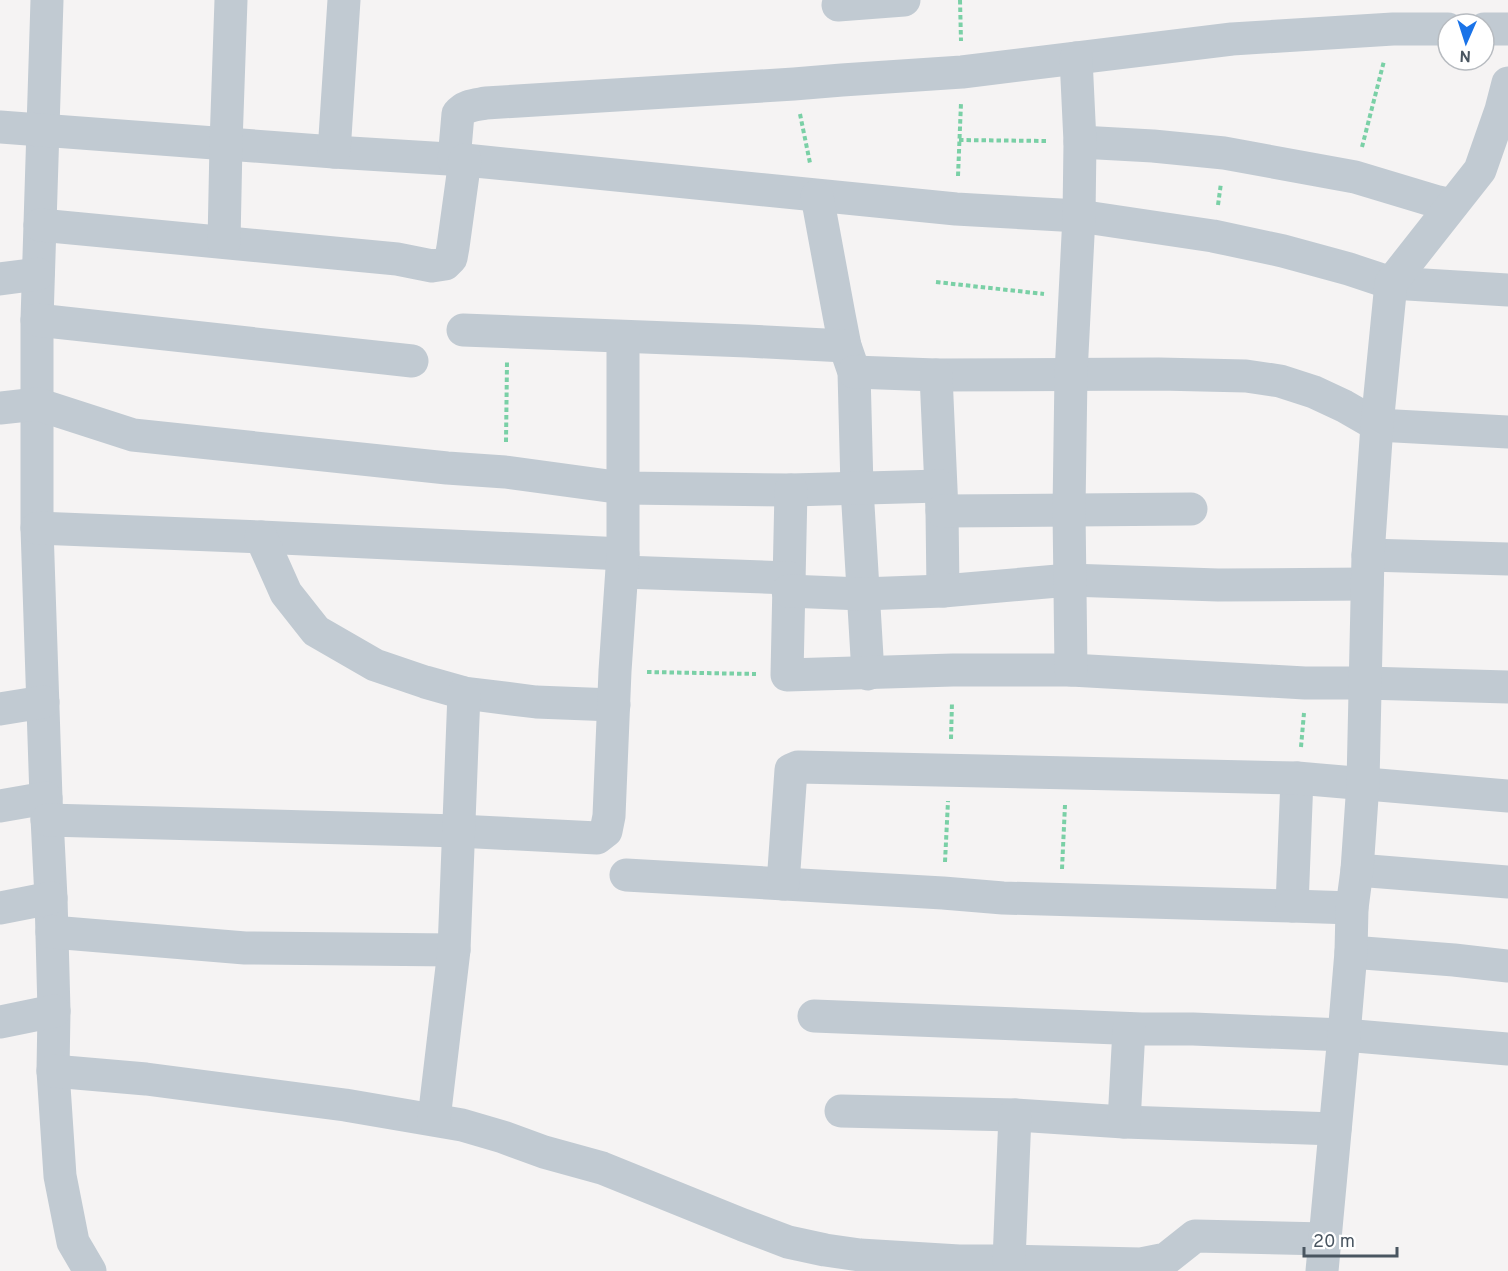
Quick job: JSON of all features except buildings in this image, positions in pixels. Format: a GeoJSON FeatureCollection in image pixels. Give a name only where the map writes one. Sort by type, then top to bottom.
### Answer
{"type":"FeatureCollection","features":[{"type":"Feature","properties":{"kind":"street"},"geometry":{"type":"LineString","coordinates":[[47,0],[36,404],[37,528],[52,932],[53,1071],[60,1176],[73,1242],[90,1271]]}},
{"type":"Feature","properties":{"kind":"street"},"geometry":{"type":"LineString","coordinates":[[224,242],[231,0]]}},
{"type":"Feature","properties":{"kind":"street"},"geometry":{"type":"LineString","coordinates":[[334,152],[344,0]]}},
{"type":"Feature","properties":{"kind":"street"},"geometry":{"type":"LineString","coordinates":[[838,5],[904,0]]}},
{"type":"Feature","properties":{"kind":"street"},"geometry":{"type":"LineString","coordinates":[[40,225],[397,259],[432,266],[445,264],[451,258],[459,160],[458,114],[462,109],[471,106],[486,103],[962,72],[1232,39],[1393,29],[1436,29]]}},
{"type":"Feature","properties":{"kind":"street"},"geometry":{"type":"LineString","coordinates":[[1071,670],[1069,510],[1071,374],[1079,216],[1080,142],[1076,58]]}},
{"type":"Feature","properties":{"kind":"street"},"geometry":{"type":"LineString","coordinates":[[53,1071],[146,1079],[345,1105],[462,1125],[602,1168],[788,1242],[825,1250],[959,1266],[1009,1261],[1141,1264],[1166,1259],[1195,1236],[1324,1255],[1351,952],[1352,908],[1363,783],[1367,570],[1377,425],[1391,283],[1452,205],[1494,171],[1508,83]]}},
{"type":"Feature","properties":{"kind":"street"},"geometry":{"type":"LineString","coordinates":[[0,127],[459,160],[956,209],[1079,216],[1213,236],[1283,251],[1391,283],[1508,290]]}},
{"type":"Feature","properties":{"kind":"street"},"geometry":{"type":"LineString","coordinates":[[1080,142],[1224,153],[1355,177],[1452,205]]}},
{"type":"Feature","properties":{"kind":"street"},"geometry":{"type":"LineString","coordinates":[[817,196],[850,359],[868,674]]}},
{"type":"Feature","properties":{"kind":"street"},"geometry":{"type":"LineString","coordinates":[[0,279],[38,273]]}},
{"type":"Feature","properties":{"kind":"street"},"geometry":{"type":"LineString","coordinates":[[37,320],[412,361]]}},
{"type":"Feature","properties":{"kind":"street"},"geometry":{"type":"LineString","coordinates":[[463,330],[623,337],[850,359],[936,375],[1246,376],[1280,381],[1314,392],[1377,425],[1508,432]]}},
{"type":"Feature","properties":{"kind":"street"},"geometry":{"type":"LineString","coordinates":[[0,806],[597,838],[606,831],[609,816],[615,671],[623,563],[623,337]]}},
{"type":"Feature","properties":{"kind":"street"},"geometry":{"type":"LineString","coordinates":[[936,375],[942,591]]}},
{"type":"Feature","properties":{"kind":"street"},"geometry":{"type":"LineString","coordinates":[[0,408],[36,404],[133,435],[505,472],[623,488],[791,490],[857,488],[1069,510],[1191,509]]}},
{"type":"Feature","properties":{"kind":"street"},"geometry":{"type":"LineString","coordinates":[[791,490],[787,675],[953,670],[1071,670],[1305,683],[1365,682],[1508,687]]}},
{"type":"Feature","properties":{"kind":"street"},"geometry":{"type":"LineString","coordinates":[[37,528],[261,537],[623,563],[862,594],[942,591],[1070,580],[1218,585],[1508,559]]}},
{"type":"Feature","properties":{"kind":"street"},"geometry":{"type":"LineString","coordinates":[[261,537],[286,593],[316,631],[375,665],[464,693],[536,702],[614,705]]}},
{"type":"Feature","properties":{"kind":"street"},"geometry":{"type":"LineString","coordinates":[[434,1119],[453,950],[464,693]]}},
{"type":"Feature","properties":{"kind":"street"},"geometry":{"type":"LineString","coordinates":[[0,709],[43,702]]}},
{"type":"Feature","properties":{"kind":"street"},"geometry":{"type":"LineString","coordinates":[[783,884],[791,770],[798,767],[1297,778],[1508,796]]}},
{"type":"Feature","properties":{"kind":"street"},"geometry":{"type":"LineString","coordinates":[[1292,906],[1297,778]]}},
{"type":"Feature","properties":{"kind":"street"},"geometry":{"type":"LineString","coordinates":[[1357,870],[1508,882]]}},
{"type":"Feature","properties":{"kind":"street"},"geometry":{"type":"LineString","coordinates":[[626,875],[1061,900],[1352,908]]}},
{"type":"Feature","properties":{"kind":"street"},"geometry":{"type":"LineString","coordinates":[[0,908],[51,898]]}},
{"type":"Feature","properties":{"kind":"street"},"geometry":{"type":"LineString","coordinates":[[52,932],[245,948],[453,950]]}},
{"type":"Feature","properties":{"kind":"street"},"geometry":{"type":"LineString","coordinates":[[1351,952],[1508,966]]}},
{"type":"Feature","properties":{"kind":"street"},"geometry":{"type":"LineString","coordinates":[[0,1022],[54,1011]]}},
{"type":"Feature","properties":{"kind":"street"},"geometry":{"type":"LineString","coordinates":[[814,1016],[1344,1035],[1508,1049]]}},
{"type":"Feature","properties":{"kind":"street"},"geometry":{"type":"LineString","coordinates":[[1124,1122],[1129,1029]]}},
{"type":"Feature","properties":{"kind":"street"},"geometry":{"type":"LineString","coordinates":[[841,1111],[1015,1115],[1124,1122],[1335,1129]]}},
{"type":"Feature","properties":{"kind":"street"},"geometry":{"type":"LineString","coordinates":[[1009,1261],[1015,1115]]}},
{"type":"Feature","properties":{"kind":"street"},"geometry":{"type":"LineString","coordinates":[[1193,1271],[1195,1236]]}},
{"type":"Feature","properties":{"kind":"path"},"geometry":{"type":"LineString","coordinates":[[960,0],[962,72]]}},
{"type":"Feature","properties":{"kind":"path"},"geometry":{"type":"LineString","coordinates":[[1355,177],[1393,29]]}},
{"type":"Feature","properties":{"kind":"path"},"geometry":{"type":"LineString","coordinates":[[794,84],[817,196]]}},
{"type":"Feature","properties":{"kind":"path"},"geometry":{"type":"LineString","coordinates":[[959,140],[1080,142]]}},
{"type":"Feature","properties":{"kind":"path"},"geometry":{"type":"LineString","coordinates":[[1213,236],[1224,153]]}},
{"type":"Feature","properties":{"kind":"path"},"geometry":{"type":"LineString","coordinates":[[936,282],[1075,297]]}},
{"type":"Feature","properties":{"kind":"path"},"geometry":{"type":"LineString","coordinates":[[505,472],[508,332]]}},
{"type":"Feature","properties":{"kind":"path"},"geometry":{"type":"LineString","coordinates":[[615,671],[787,675]]}},
{"type":"Feature","properties":{"kind":"path"},"geometry":{"type":"LineString","coordinates":[[1297,778],[1303,733],[1305,683]]}},
{"type":"Feature","properties":{"kind":"path"},"geometry":{"type":"LineString","coordinates":[[1061,900],[1067,772]]}}]}
